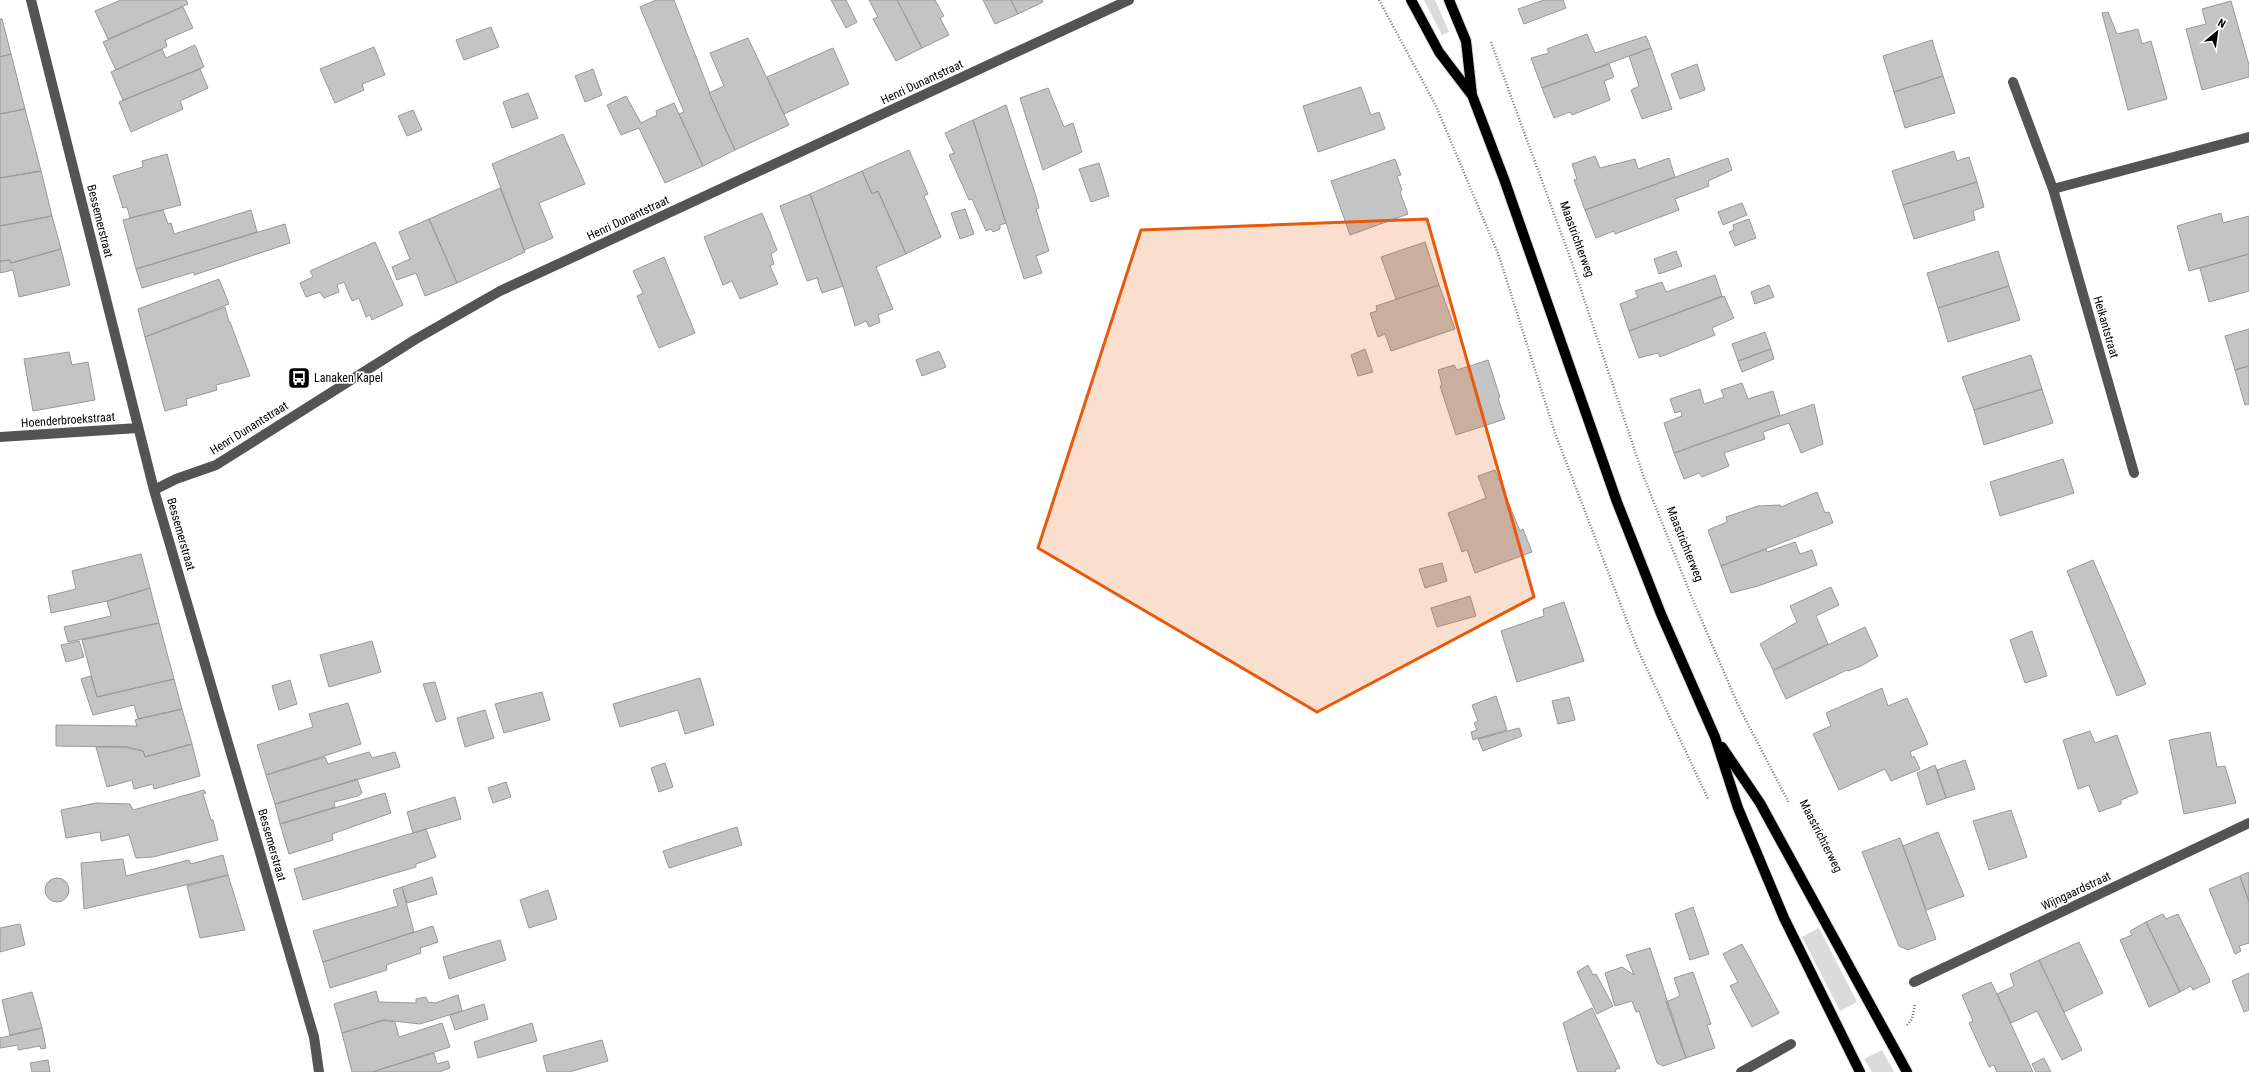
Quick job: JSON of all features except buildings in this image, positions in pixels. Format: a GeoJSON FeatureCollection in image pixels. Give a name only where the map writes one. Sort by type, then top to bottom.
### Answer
{"type":"FeatureCollection","features":[{"type":"Feature","properties":{"kind":"main road"},"geometry":{"type":"LineString","coordinates":[[1411,0],[1439,52],[1472,95]]}},
{"type":"Feature","properties":{"kind":"main road"},"geometry":{"type":"LineString","coordinates":[[1449,0],[1466,41],[1472,95],[1504,179],[1617,502],[1661,614],[1715,737],[1738,808],[1784,918],[1860,1072]]}},
{"type":"Feature","properties":{"kind":"main road"},"geometry":{"type":"LineString","coordinates":[[1715,737],[1760,803],[1907,1072]]}},
{"type":"Feature","properties":{"kind":"street","name":"Bessemerstraat"},"geometry":{"type":"LineString","coordinates":[[31,0],[154,490],[314,1037],[319,1072]]}},
{"type":"Feature","properties":{"kind":"street","name":"Henri Dunantstraat"},"geometry":{"type":"LineString","coordinates":[[154,490],[176,479],[216,465],[416,339],[500,291],[1129,0]]}},
{"type":"Feature","properties":{"kind":"street","name":"Heikantstraat"},"geometry":{"type":"LineString","coordinates":[[2013,82],[2053,189],[2134,473]]}},
{"type":"Feature","properties":{"kind":"street"},"geometry":{"type":"LineString","coordinates":[[2053,189],[2249,137]]}},
{"type":"Feature","properties":{"kind":"street","name":"Hoenderbroekstraat"},"geometry":{"type":"LineString","coordinates":[[0,437],[138,428]]}},
{"type":"Feature","properties":{"kind":"street","name":"Wijngaardstraat"},"geometry":{"type":"LineString","coordinates":[[1914,982],[2249,823]]}},
{"type":"Feature","properties":{"kind":"street"},"geometry":{"type":"LineString","coordinates":[[1741,1072],[1791,1044]]}},
{"type":"Feature","properties":{"kind":"path","name":"Maastrichterweg"},"geometry":{"type":"LineString","coordinates":[[1490,37],[1571,260],[1646,482],[1692,598],[1739,707],[1790,804]]}},
{"type":"Feature","properties":{"kind":"path"},"geometry":{"type":"LineString","coordinates":[[1901,1020],[1905,1027]]}},
{"type":"Feature","properties":{"kind":"highlighted area"},"geometry":{"type":"Polygon","coordinates":[[[1427,219],[1534,597],[1317,712],[1038,548],[1141,230],[1427,219]]]}},
{"type":"Feature","properties":{"kind":"shaded area"},"geometry":{"type":"Polygon","coordinates":[[[1424,0],[1435,0],[1449,32],[1442,35],[1424,0]]]}},
{"type":"Feature","properties":{"kind":"shaded area"},"geometry":{"type":"Polygon","coordinates":[[[1819,928],[1857,1002],[1840,1011],[1802,937],[1819,928]]]}},
{"type":"Feature","properties":{"kind":"shaded area"},"geometry":{"type":"Polygon","coordinates":[[[1882,1050],[1894,1072],[1872,1072],[1864,1059],[1882,1050]]]}},
{"type":"Feature","properties":{"kind":"place","name":"Lanaken Kapel"},"geometry":{"type":"Point","coordinates":[299,378]}}]}
